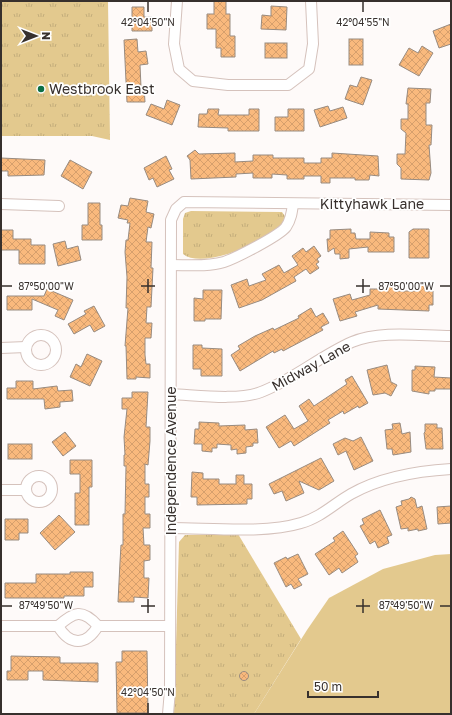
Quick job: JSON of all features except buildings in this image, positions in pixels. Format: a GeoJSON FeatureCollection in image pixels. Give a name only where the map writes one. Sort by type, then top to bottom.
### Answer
{"type":"FeatureCollection","features":[{"type":"Feature","properties":{"kind":"street"},"geometry":{"type":"LineString","coordinates":[[177,1],[174,44],[179,69],[193,81],[228,85],[288,85],[309,69],[313,44],[312,1]]}},
{"type":"Feature","properties":{"kind":"street","name":"Kittyhawk Lane"},"geometry":{"type":"LineString","coordinates":[[176,209],[184,202],[451,205]]}},
{"type":"Feature","properties":{"kind":"street"},"geometry":{"type":"LineString","coordinates":[[1,204],[59,206]]}},
{"type":"Feature","properties":{"kind":"street"},"geometry":{"type":"LineString","coordinates":[[171,265],[201,265],[224,262],[280,234],[290,219],[293,204]]}},
{"type":"Feature","properties":{"kind":"street","name":"Independence Avenue"},"geometry":{"type":"LineString","coordinates":[[168,714],[170,690],[171,528],[171,220],[176,209]]}},
{"type":"Feature","properties":{"kind":"street","name":"Midway Lane"},"geometry":{"type":"LineString","coordinates":[[171,394],[241,396],[261,392],[352,342],[372,337],[399,335],[451,336]]}},
{"type":"Feature","properties":{"kind":"street"},"geometry":{"type":"LineString","coordinates":[[1,348],[26,348]]}},
{"type":"Feature","properties":{"kind":"street"},"geometry":{"type":"LineString","coordinates":[[171,528],[285,528],[303,523],[351,494],[380,481],[407,474],[451,469]]}},
{"type":"Feature","properties":{"kind":"street"},"geometry":{"type":"LineString","coordinates":[[1,490],[26,490]]}},
{"type":"Feature","properties":{"kind":"street"},"geometry":{"type":"LineString","coordinates":[[1,626],[58,626],[74,614],[80,613],[87,616],[98,626],[170,626]]}},
{"type":"Feature","properties":{"kind":"street"},"geometry":{"type":"LineString","coordinates":[[58,626],[66,636],[75,641],[88,639],[98,626]]}},
{"type":"Feature","properties":{"kind":"green space"},"geometry":{"type":"Polygon","coordinates":[[[1,1],[108,1],[110,140],[92,136],[1,136],[1,1]]]}},
{"type":"Feature","properties":{"kind":"green space"},"geometry":{"type":"Polygon","coordinates":[[[191,211],[282,212],[287,219],[280,227],[268,235],[238,250],[222,256],[206,259],[193,258],[183,254],[183,219],[185,213],[191,211]]]}},
{"type":"Feature","properties":{"kind":"green space"},"geometry":{"type":"Polygon","coordinates":[[[238,534],[301,639],[254,714],[174,714],[179,542],[185,535],[238,534]]]}},
{"type":"Feature","properties":{"kind":"green space"},"geometry":{"type":"Polygon","coordinates":[[[451,554],[451,714],[254,714],[329,598],[383,569],[435,555],[451,554]]]}},
{"type":"Feature","properties":{"kind":"place","name":"Westbrook East"},"geometry":{"type":"Point","coordinates":[41,89]}}]}
